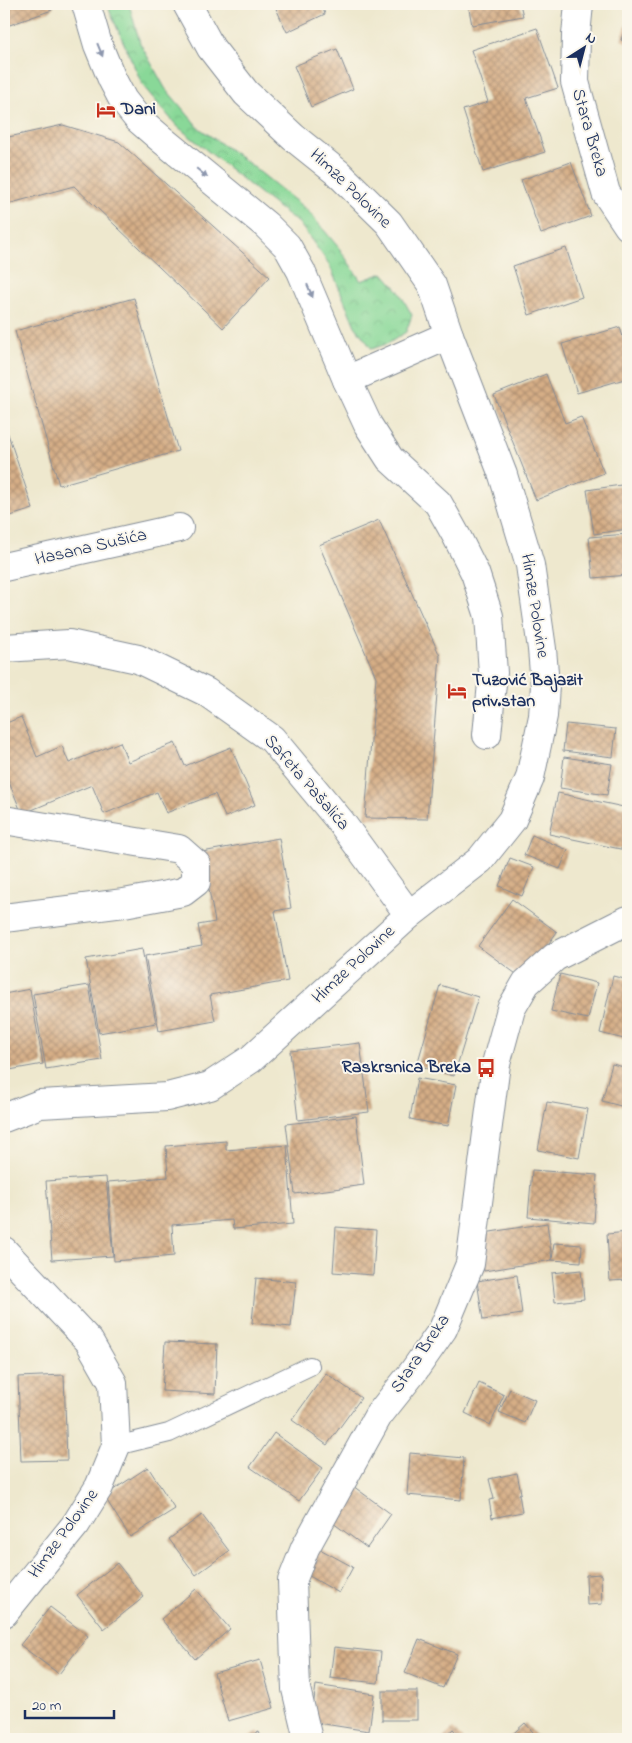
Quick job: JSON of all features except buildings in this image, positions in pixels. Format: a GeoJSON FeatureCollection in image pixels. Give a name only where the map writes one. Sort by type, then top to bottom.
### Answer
{"type":"FeatureCollection","features":[{"type":"Feature","properties":{"kind":"street"},"geometry":{"type":"LineString","coordinates":[[86,4],[98,45],[123,100],[138,118],[160,138],[266,225],[287,246],[301,271],[368,426],[390,459],[438,503],[475,573],[489,616],[493,673],[487,735]]}},
{"type":"Feature","properties":{"kind":"street","name":"Himze Polovine"},"geometry":{"type":"LineString","coordinates":[[4,1118],[40,1104],[167,1097],[210,1086],[251,1059],[409,915],[480,860],[512,820],[530,778],[543,716],[545,684],[542,649],[530,565],[503,475],[449,335],[432,285],[389,223],[338,173],[294,137],[246,93],[211,48],[187,4]]}},
{"type":"Feature","properties":{"kind":"street","name":"Stara Breka"},"geometry":{"type":"LineString","coordinates":[[579,4],[574,82],[606,193],[628,226]]}},
{"type":"Feature","properties":{"kind":"street"},"geometry":{"type":"LineString","coordinates":[[347,380],[449,335]]}},
{"type":"Feature","properties":{"kind":"street","name":"Hasana Sušića"},"geometry":{"type":"LineString","coordinates":[[4,568],[179,528]]}},
{"type":"Feature","properties":{"kind":"street","name":"Safeta Pašalića"},"geometry":{"type":"LineString","coordinates":[[4,648],[69,644],[138,659],[206,692],[272,739],[341,822],[409,915]]}},
{"type":"Feature","properties":{"kind":"street"},"geometry":{"type":"LineString","coordinates":[[4,820],[179,849],[196,864],[196,882],[183,892],[124,903],[4,918]]}},
{"type":"Feature","properties":{"kind":"street","name":"Stara Breka"},"geometry":{"type":"LineString","coordinates":[[308,1739],[296,1689],[292,1581],[304,1548],[378,1416],[413,1372],[443,1329],[470,1264],[496,1064],[511,1009],[526,983],[555,957],[628,920]]}},
{"type":"Feature","properties":{"kind":"street","name":"Himze Polovine"},"geometry":{"type":"LineString","coordinates":[[4,1251],[89,1341],[113,1383],[116,1446],[99,1487],[76,1524],[4,1613]]}},
{"type":"Feature","properties":{"kind":"lane"},"geometry":{"type":"LineString","coordinates":[[116,1446],[169,1433],[310,1366]]}},
{"type":"Feature","properties":{"kind":"green space"},"geometry":{"type":"Polygon","coordinates":[[[108,4],[129,4],[140,43],[165,88],[199,128],[251,165],[308,211],[339,248],[361,281],[383,273],[398,290],[412,315],[406,332],[389,343],[372,349],[355,326],[329,264],[299,223],[177,126],[143,86],[108,4]]]}},
{"type":"Feature","properties":{"kind":"place","name":"Dani"},"geometry":{"type":"Point","coordinates":[106,110]}},
{"type":"Feature","properties":{"kind":"place","name":"Tuzović Bajazit priv.stan"},"geometry":{"type":"Point","coordinates":[457,691]}},
{"type":"Feature","properties":{"kind":"place","name":"Raskrsnica Breka"},"geometry":{"type":"Point","coordinates":[486,1068]}}]}
